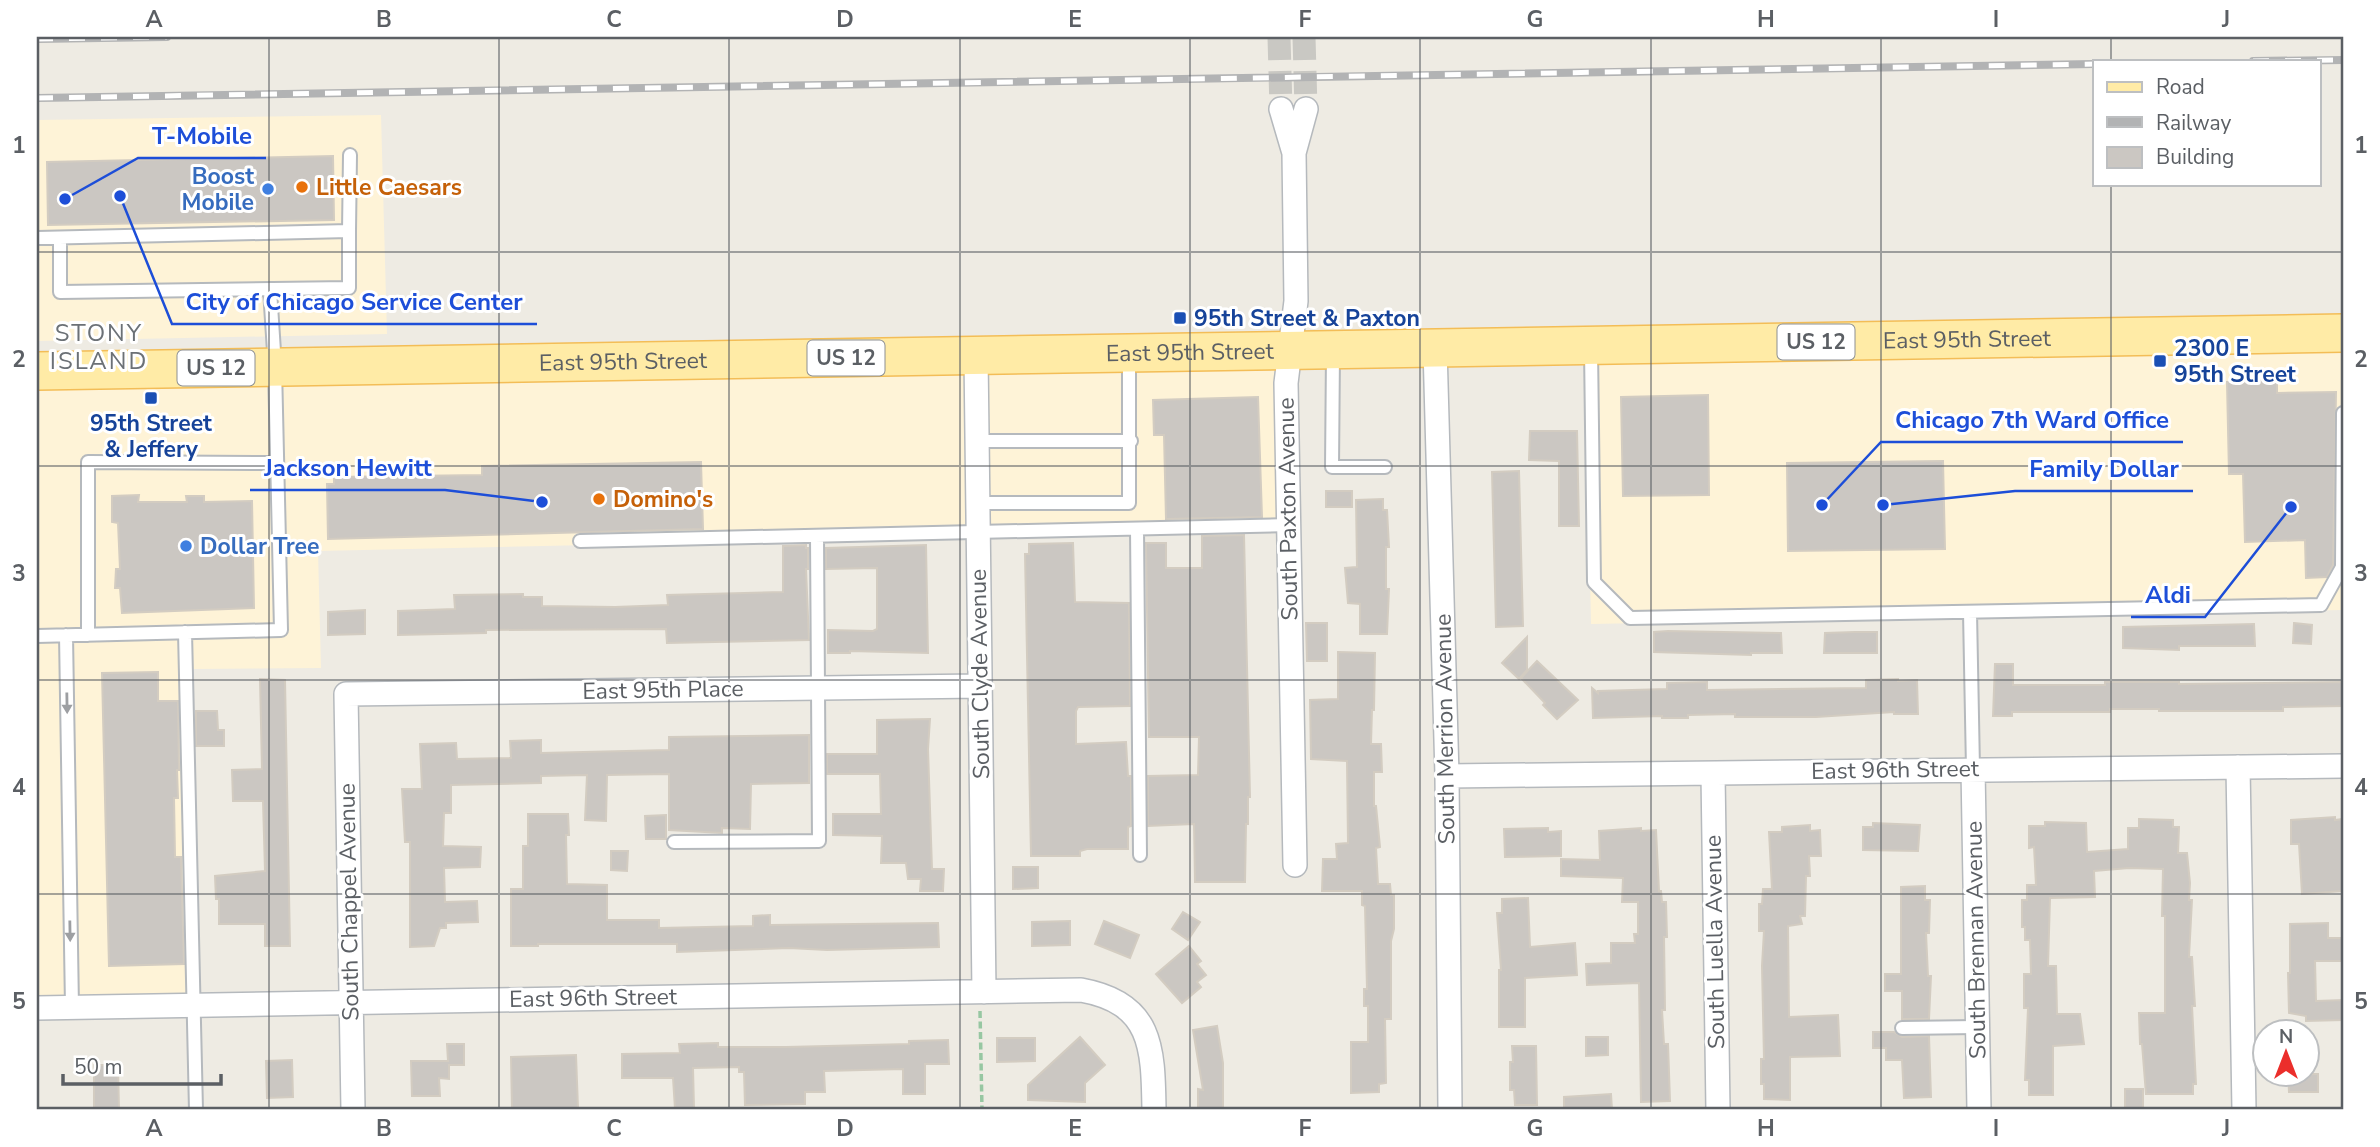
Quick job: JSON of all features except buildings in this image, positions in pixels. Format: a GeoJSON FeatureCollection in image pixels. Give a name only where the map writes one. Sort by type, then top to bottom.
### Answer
{"type":"FeatureCollection","features":[{"type":"Feature","properties":{"kind":"main road","name":"East 95th Street"},"geometry":{"type":"LineString","coordinates":[[37,371],[2343,333]]}},
{"type":"Feature","properties":{"kind":"street","name":"South Paxton Avenue"},"geometry":{"type":"LineString","coordinates":[[1281,109],[1294,153],[1296,301],[1286,383],[1295,865]]}},
{"type":"Feature","properties":{"kind":"street","name":"South Paxton Avenue"},"geometry":{"type":"LineString","coordinates":[[1294,153],[1306,109]]}},
{"type":"Feature","properties":{"kind":"street","name":"South Merrion Avenue"},"geometry":{"type":"LineString","coordinates":[[1435,348],[1447,776],[1450,1110]]}},
{"type":"Feature","properties":{"kind":"street","name":"South Clyde Avenue"},"geometry":{"type":"LineString","coordinates":[[976,356],[982,999]]}},
{"type":"Feature","properties":{"kind":"street","name":"East 95th Place"},"geometry":{"type":"LineString","coordinates":[[346,694],[980,687]]}},
{"type":"Feature","properties":{"kind":"street","name":"South Chappel Avenue"},"geometry":{"type":"LineString","coordinates":[[346,694],[353,1110]]}},
{"type":"Feature","properties":{"kind":"street","name":"East 96th Street"},"geometry":{"type":"LineString","coordinates":[[1447,776],[2343,766]]}},
{"type":"Feature","properties":{"kind":"street"},"geometry":{"type":"LineString","coordinates":[[2238,767],[2244,1110]]}},
{"type":"Feature","properties":{"kind":"street","name":"South Brennan Avenue"},"geometry":{"type":"LineString","coordinates":[[1972,769],[1979,1110]]}},
{"type":"Feature","properties":{"kind":"street","name":"South Luella Avenue"},"geometry":{"type":"LineString","coordinates":[[1713,774],[1718,1110]]}},
{"type":"Feature","properties":{"kind":"street","name":"East 96th Street"},"geometry":{"type":"LineString","coordinates":[[37,1008],[982,999],[1081,990],[1105,995],[1121,1004],[1139,1022],[1149,1042],[1153,1062],[1154,1110]]}},
{"type":"Feature","properties":{"kind":"lane"},"geometry":{"type":"LineString","coordinates":[[60,238],[60,292],[349,288],[350,155]]}},
{"type":"Feature","properties":{"kind":"lane"},"geometry":{"type":"LineString","coordinates":[[37,239],[349,231]]}},
{"type":"Feature","properties":{"kind":"lane"},"geometry":{"type":"LineString","coordinates":[[37,636],[281,630],[275,367],[270,290]]}},
{"type":"Feature","properties":{"kind":"lane"},"geometry":{"type":"LineString","coordinates":[[1591,345],[1594,582],[1630,618],[2321,605],[2342,567],[2343,413]]}},
{"type":"Feature","properties":{"kind":"lane"},"geometry":{"type":"LineString","coordinates":[[1333,350],[1332,467],[1385,467]]}},
{"type":"Feature","properties":{"kind":"lane"},"geometry":{"type":"LineString","coordinates":[[978,503],[1129,503],[1129,353]]}},
{"type":"Feature","properties":{"kind":"lane"},"geometry":{"type":"LineString","coordinates":[[977,441],[1131,441]]}},
{"type":"Feature","properties":{"kind":"lane"},"geometry":{"type":"LineString","coordinates":[[88,635],[88,462],[277,463]]}},
{"type":"Feature","properties":{"kind":"lane"},"geometry":{"type":"LineString","coordinates":[[580,541],[1289,525]]}},
{"type":"Feature","properties":{"kind":"lane"},"geometry":{"type":"LineString","coordinates":[[1137,529],[1140,855]]}},
{"type":"Feature","properties":{"kind":"lane"},"geometry":{"type":"LineString","coordinates":[[674,842],[819,841],[817,536]]}},
{"type":"Feature","properties":{"kind":"lane"},"geometry":{"type":"LineString","coordinates":[[1970,612],[1972,769]]}},
{"type":"Feature","properties":{"kind":"lane"},"geometry":{"type":"LineString","coordinates":[[185,632],[196,1110]]}},
{"type":"Feature","properties":{"kind":"lane"},"geometry":{"type":"LineString","coordinates":[[66,635],[72,1007]]}},
{"type":"Feature","properties":{"kind":"lane"},"geometry":{"type":"LineString","coordinates":[[1902,1028],[1978,1027]]}},
{"type":"Feature","properties":{"kind":"path"},"geometry":{"type":"LineString","coordinates":[[982,999],[982,1110]]}},
{"type":"Feature","properties":{"kind":"shaded area"},"geometry":{"type":"Polygon","coordinates":[[[381,115],[387,334],[37,341],[37,120],[381,115]]]}},
{"type":"Feature","properties":{"kind":"shaded area"},"geometry":{"type":"Polygon","coordinates":[[[2343,351],[2343,610],[1591,624],[1586,364],[2343,351]]]}},
{"type":"Feature","properties":{"kind":"shaded area"},"geometry":{"type":"Polygon","coordinates":[[[1281,369],[1285,530],[318,551],[321,668],[191,669],[198,1000],[37,1003],[37,390],[1281,369]]]}},
{"type":"Feature","properties":{"kind":"tunnel"},"geometry":{"type":"LineString","coordinates":[[1279,37],[1281,109]]}},
{"type":"Feature","properties":{"kind":"tunnel"},"geometry":{"type":"LineString","coordinates":[[1304,37],[1306,109]]}},
{"type":"Feature","properties":{"kind":"railway"},"geometry":{"type":"LineString","coordinates":[[37,39],[167,37]]}},
{"type":"Feature","properties":{"kind":"railway"},"geometry":{"type":"LineString","coordinates":[[2320,60],[2343,60]]}},
{"type":"Feature","properties":{"kind":"railway"},"geometry":{"type":"LineString","coordinates":[[37,98],[2093,64]]}},
{"type":"Feature","properties":{"kind":"place","name":"Little Caesars"},"geometry":{"type":"Point","coordinates":[302,187]}},
{"type":"Feature","properties":{"kind":"place","name":"Boost Mobile"},"geometry":{"type":"Point","coordinates":[268,189]}},
{"type":"Feature","properties":{"kind":"place","name":"City of Chicago Service Center"},"geometry":{"type":"Point","coordinates":[120,196]}},
{"type":"Feature","properties":{"kind":"place","name":"T-Mobile"},"geometry":{"type":"Point","coordinates":[65,199]}},
{"type":"Feature","properties":{"kind":"place","name":"95th Street & Paxton"},"geometry":{"type":"Point","coordinates":[1180,318]}},
{"type":"Feature","properties":{"kind":"place","name":"2300 E 95th Street"},"geometry":{"type":"Point","coordinates":[2160,361]}},
{"type":"Feature","properties":{"kind":"place","name":"95th Street & Jeffery"},"geometry":{"type":"Point","coordinates":[151,398]}},
{"type":"Feature","properties":{"kind":"place","name":"Domino's"},"geometry":{"type":"Point","coordinates":[599,499]}},
{"type":"Feature","properties":{"kind":"place","name":"Jackson Hewitt"},"geometry":{"type":"Point","coordinates":[542,502]}},
{"type":"Feature","properties":{"kind":"place","name":"Chicago 7th Ward Office"},"geometry":{"type":"Point","coordinates":[1822,505]}},
{"type":"Feature","properties":{"kind":"place","name":"Family Dollar"},"geometry":{"type":"Point","coordinates":[1883,505]}},
{"type":"Feature","properties":{"kind":"place","name":"Aldi"},"geometry":{"type":"Point","coordinates":[2291,507]}},
{"type":"Feature","properties":{"kind":"place","name":"Dollar Tree"},"geometry":{"type":"Point","coordinates":[186,546]}},
{"type":"Feature","properties":{"kind":"district","name":"STONY ISLAND"},"geometry":{"type":"Point","coordinates":[99,347]}}]}
